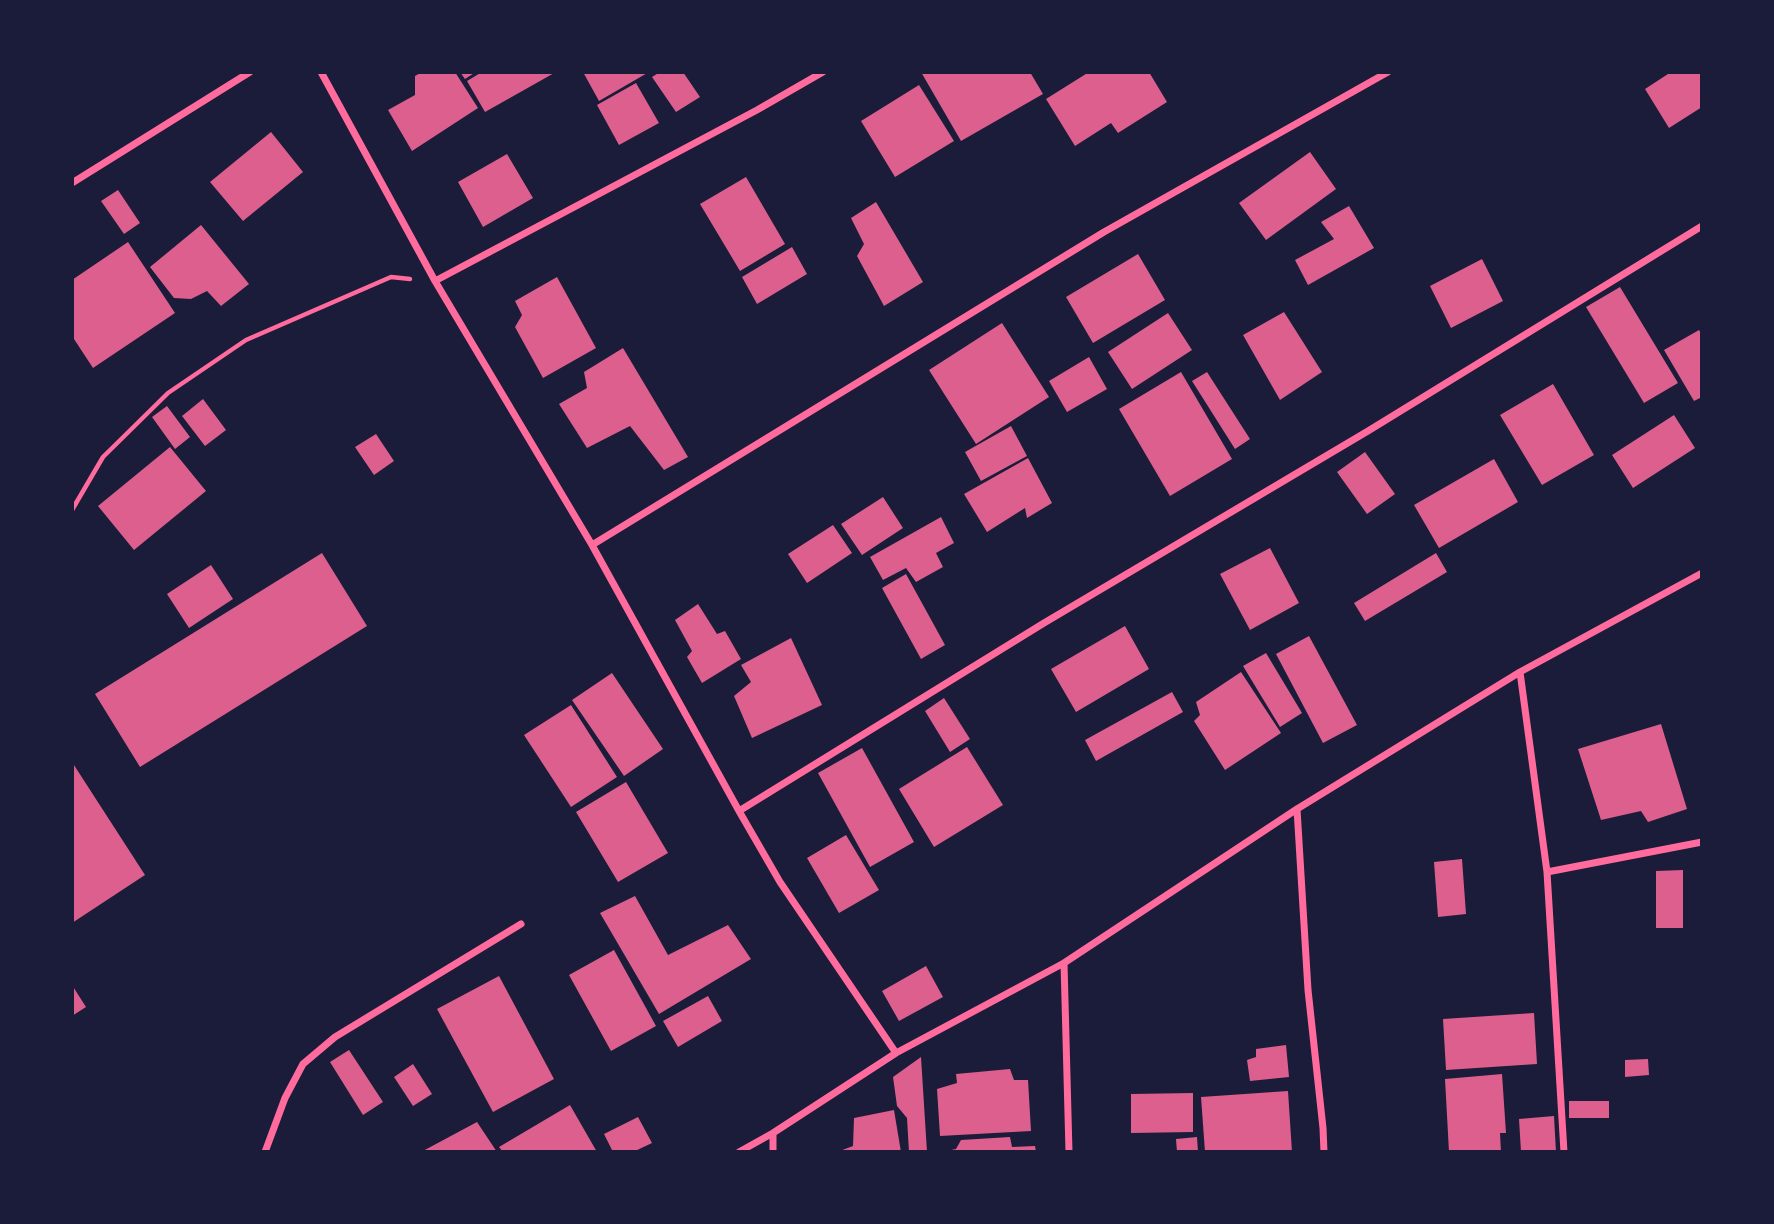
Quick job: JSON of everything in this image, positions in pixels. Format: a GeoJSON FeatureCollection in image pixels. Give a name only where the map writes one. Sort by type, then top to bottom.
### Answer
{"type":"FeatureCollection","features":[{"type":"Feature","properties":{"kind":"street"},"geometry":{"type":"LineString","coordinates":[[72,183],[250,72]]}},
{"type":"Feature","properties":{"kind":"street"},"geometry":{"type":"LineString","coordinates":[[321,72],[435,281],[592,545],[780,882],[896,1053]]}},
{"type":"Feature","properties":{"kind":"street"},"geometry":{"type":"LineString","coordinates":[[435,281],[746,117],[823,72]]}},
{"type":"Feature","properties":{"kind":"street"},"geometry":{"type":"LineString","coordinates":[[592,545],[1104,232],[1388,72]]}},
{"type":"Feature","properties":{"kind":"street"},"geometry":{"type":"LineString","coordinates":[[739,811],[1044,623],[1368,431],[1702,226]]}},
{"type":"Feature","properties":{"kind":"street"},"geometry":{"type":"LineString","coordinates":[[739,1152],[896,1053],[1064,963],[1297,809],[1520,672],[1702,573]]}},
{"type":"Feature","properties":{"kind":"street"},"geometry":{"type":"LineString","coordinates":[[1520,672],[1547,872],[1564,1152]]}},
{"type":"Feature","properties":{"kind":"street"},"geometry":{"type":"LineString","coordinates":[[1297,809],[1308,989],[1324,1152]]}},
{"type":"Feature","properties":{"kind":"street"},"geometry":{"type":"LineString","coordinates":[[1547,872],[1702,842]]}},
{"type":"Feature","properties":{"kind":"street"},"geometry":{"type":"LineString","coordinates":[[265,1152],[285,1098],[303,1064],[335,1037],[521,924]]}},
{"type":"Feature","properties":{"kind":"street"},"geometry":{"type":"LineString","coordinates":[[1064,963],[1069,1152]]}},
{"type":"Feature","properties":{"kind":"street"},"geometry":{"type":"LineString","coordinates":[[772,1133],[773,1152]]}},
{"type":"Feature","properties":{"kind":"path"},"geometry":{"type":"LineString","coordinates":[[72,510],[103,457],[168,393],[246,340],[391,277],[435,281]]}},
{"type":"Feature","properties":{"kind":"building"},"geometry":{"type":"Polygon","coordinates":[[[422,72],[455,72],[478,108],[412,151],[388,110],[415,95],[415,76],[422,72]]]}},
{"type":"Feature","properties":{"kind":"building"},"geometry":{"type":"Polygon","coordinates":[[[460,72],[476,72],[465,79],[460,72]]]}},
{"type":"Feature","properties":{"kind":"building"},"geometry":{"type":"Polygon","coordinates":[[[482,72],[556,72],[485,112],[467,81],[482,72]]]}},
{"type":"Feature","properties":{"kind":"building"},"geometry":{"type":"Polygon","coordinates":[[[583,72],[649,72],[599,101],[583,72]]]}},
{"type":"Feature","properties":{"kind":"building"},"geometry":{"type":"Polygon","coordinates":[[[660,72],[683,72],[700,97],[676,112],[652,77],[660,72]]]}},
{"type":"Feature","properties":{"kind":"building"},"geometry":{"type":"Polygon","coordinates":[[[921,72],[1030,72],[1043,94],[961,141],[921,72]]]}},
{"type":"Feature","properties":{"kind":"building"},"geometry":{"type":"Polygon","coordinates":[[[1089,72],[1149,72],[1167,102],[1118,133],[1111,123],[1075,146],[1046,99],[1089,72]]]}},
{"type":"Feature","properties":{"kind":"building"},"geometry":{"type":"Polygon","coordinates":[[[1671,72],[1702,72],[1702,107],[1669,128],[1645,89],[1671,72]]]}},
{"type":"Feature","properties":{"kind":"building"},"geometry":{"type":"Polygon","coordinates":[[[636,83],[659,123],[619,145],[597,105],[636,83]]]}},
{"type":"Feature","properties":{"kind":"building"},"geometry":{"type":"Polygon","coordinates":[[[919,85],[954,141],[895,177],[861,121],[919,85]]]}},
{"type":"Feature","properties":{"kind":"building"},"geometry":{"type":"Polygon","coordinates":[[[271,132],[303,172],[243,221],[210,182],[271,132]]]}},
{"type":"Feature","properties":{"kind":"building"},"geometry":{"type":"Polygon","coordinates":[[[1310,152],[1336,189],[1266,240],[1239,203],[1310,152]]]}},
{"type":"Feature","properties":{"kind":"building"},"geometry":{"type":"Polygon","coordinates":[[[507,154],[533,198],[483,227],[458,182],[507,154]]]}},
{"type":"Feature","properties":{"kind":"building"},"geometry":{"type":"Polygon","coordinates":[[[746,177],[785,244],[740,271],[700,204],[746,177]]]}},
{"type":"Feature","properties":{"kind":"building"},"geometry":{"type":"Polygon","coordinates":[[[118,190],[140,223],[124,234],[101,201],[118,190]]]}},
{"type":"Feature","properties":{"kind":"building"},"geometry":{"type":"Polygon","coordinates":[[[876,202],[923,282],[884,306],[857,256],[864,244],[851,218],[876,202]]]}},
{"type":"Feature","properties":{"kind":"building"},"geometry":{"type":"Polygon","coordinates":[[[1349,206],[1374,248],[1308,285],[1295,260],[1334,239],[1321,222],[1349,206]]]}},
{"type":"Feature","properties":{"kind":"building"},"geometry":{"type":"Polygon","coordinates":[[[201,225],[249,284],[221,306],[207,291],[191,299],[174,298],[150,267],[201,225]]]}},
{"type":"Feature","properties":{"kind":"building"},"geometry":{"type":"Polygon","coordinates":[[[128,242],[175,313],[93,368],[72,336],[72,280],[128,242]]]}},
{"type":"Feature","properties":{"kind":"building"},"geometry":{"type":"Polygon","coordinates":[[[792,247],[807,274],[757,304],[742,277],[792,247]]]}},
{"type":"Feature","properties":{"kind":"building"},"geometry":{"type":"Polygon","coordinates":[[[1138,254],[1165,300],[1093,343],[1066,297],[1138,254]]]}},
{"type":"Feature","properties":{"kind":"building"},"geometry":{"type":"Polygon","coordinates":[[[1482,259],[1503,301],[1451,328],[1430,286],[1482,259]]]}},
{"type":"Feature","properties":{"kind":"building"},"geometry":{"type":"Polygon","coordinates":[[[557,277],[596,348],[543,378],[515,327],[522,315],[515,301],[557,277]]]}},
{"type":"Feature","properties":{"kind":"building"},"geometry":{"type":"Polygon","coordinates":[[[1620,287],[1678,383],[1644,403],[1586,307],[1620,287]]]}},
{"type":"Feature","properties":{"kind":"building"},"geometry":{"type":"Polygon","coordinates":[[[1284,312],[1322,372],[1280,400],[1243,335],[1284,312]]]}},
{"type":"Feature","properties":{"kind":"building"},"geometry":{"type":"Polygon","coordinates":[[[1168,313],[1192,350],[1132,389],[1108,352],[1168,313]]]}},
{"type":"Feature","properties":{"kind":"building"},"geometry":{"type":"Polygon","coordinates":[[[1002,323],[1049,397],[976,444],[929,370],[1002,323]]]}},
{"type":"Feature","properties":{"kind":"building"},"geometry":{"type":"Polygon","coordinates":[[[1699,330],[1702,335],[1702,397],[1694,401],[1664,350],[1699,330]]]}},
{"type":"Feature","properties":{"kind":"building"},"geometry":{"type":"Polygon","coordinates":[[[623,348],[688,457],[664,470],[630,426],[587,448],[559,404],[587,388],[584,372],[623,348]]]}},
{"type":"Feature","properties":{"kind":"building"},"geometry":{"type":"Polygon","coordinates":[[[1089,357],[1107,389],[1067,412],[1049,381],[1089,357]]]}},
{"type":"Feature","properties":{"kind":"building"},"geometry":{"type":"Polygon","coordinates":[[[1181,372],[1232,459],[1170,496],[1119,409],[1181,372]]]}},
{"type":"Feature","properties":{"kind":"building"},"geometry":{"type":"Polygon","coordinates":[[[1207,372],[1250,439],[1235,449],[1192,381],[1207,372]]]}},
{"type":"Feature","properties":{"kind":"building"},"geometry":{"type":"Polygon","coordinates":[[[1553,384],[1594,455],[1542,485],[1500,415],[1553,384]]]}},
{"type":"Feature","properties":{"kind":"building"},"geometry":{"type":"Polygon","coordinates":[[[203,399],[226,430],[205,446],[182,416],[203,399]]]}},
{"type":"Feature","properties":{"kind":"building"},"geometry":{"type":"Polygon","coordinates":[[[167,406],[190,437],[175,449],[152,417],[167,406]]]}},
{"type":"Feature","properties":{"kind":"building"},"geometry":{"type":"Polygon","coordinates":[[[1674,415],[1695,448],[1633,488],[1612,455],[1674,415]]]}},
{"type":"Feature","properties":{"kind":"building"},"geometry":{"type":"Polygon","coordinates":[[[1011,426],[1027,456],[981,481],[965,452],[1011,426]]]}},
{"type":"Feature","properties":{"kind":"building"},"geometry":{"type":"Polygon","coordinates":[[[376,434],[394,461],[374,475],[355,447],[376,434]]]}},
{"type":"Feature","properties":{"kind":"building"},"geometry":{"type":"Polygon","coordinates":[[[170,447],[206,491],[134,550],[98,506],[170,447]]]}},
{"type":"Feature","properties":{"kind":"building"},"geometry":{"type":"Polygon","coordinates":[[[1365,452],[1395,494],[1367,514],[1337,472],[1365,452]]]}},
{"type":"Feature","properties":{"kind":"building"},"geometry":{"type":"Polygon","coordinates":[[[1028,458],[1052,503],[1027,518],[1025,508],[987,532],[964,494],[1028,458]]]}},
{"type":"Feature","properties":{"kind":"building"},"geometry":{"type":"Polygon","coordinates":[[[1494,459],[1518,502],[1439,548],[1414,505],[1494,459]]]}},
{"type":"Feature","properties":{"kind":"building"},"geometry":{"type":"Polygon","coordinates":[[[883,497],[903,528],[862,555],[841,524],[883,497]]]}},
{"type":"Feature","properties":{"kind":"building"},"geometry":{"type":"Polygon","coordinates":[[[941,517],[954,543],[936,553],[943,567],[916,582],[906,568],[883,580],[870,557],[941,517]]]}},
{"type":"Feature","properties":{"kind":"building"},"geometry":{"type":"Polygon","coordinates":[[[833,525],[852,553],[807,583],[788,554],[833,525]]]}},
{"type":"Feature","properties":{"kind":"building"},"geometry":{"type":"Polygon","coordinates":[[[1270,548],[1299,603],[1250,630],[1220,574],[1270,548]]]}},
{"type":"Feature","properties":{"kind":"building"},"geometry":{"type":"Polygon","coordinates":[[[322,553],[367,626],[140,767],[95,694],[322,553]]]}},
{"type":"Feature","properties":{"kind":"building"},"geometry":{"type":"Polygon","coordinates":[[[1436,553],[1447,572],[1365,621],[1354,603],[1436,553]]]}},
{"type":"Feature","properties":{"kind":"building"},"geometry":{"type":"Polygon","coordinates":[[[211,565],[233,599],[189,628],[167,594],[211,565]]]}},
{"type":"Feature","properties":{"kind":"building"},"geometry":{"type":"Polygon","coordinates":[[[906,574],[945,645],[921,659],[882,588],[906,574]]]}},
{"type":"Feature","properties":{"kind":"building"},"geometry":{"type":"Polygon","coordinates":[[[698,604],[717,634],[725,631],[741,659],[702,683],[687,657],[692,651],[675,620],[698,604]]]}},
{"type":"Feature","properties":{"kind":"building"},"geometry":{"type":"Polygon","coordinates":[[[1125,626],[1149,669],[1076,712],[1051,669],[1125,626]]]}},
{"type":"Feature","properties":{"kind":"building"},"geometry":{"type":"Polygon","coordinates":[[[1309,636],[1357,725],[1323,743],[1276,654],[1309,636]]]}},
{"type":"Feature","properties":{"kind":"building"},"geometry":{"type":"Polygon","coordinates":[[[791,638],[822,705],[752,738],[734,696],[751,682],[741,665],[791,638]]]}},
{"type":"Feature","properties":{"kind":"building"},"geometry":{"type":"Polygon","coordinates":[[[1266,653],[1302,713],[1280,727],[1243,666],[1266,653]]]}},
{"type":"Feature","properties":{"kind":"building"},"geometry":{"type":"Polygon","coordinates":[[[1241,672],[1281,733],[1225,770],[1194,721],[1200,715],[1196,702],[1241,672]]]}},
{"type":"Feature","properties":{"kind":"building"},"geometry":{"type":"Polygon","coordinates":[[[612,673],[663,749],[624,776],[572,700],[612,673]]]}},
{"type":"Feature","properties":{"kind":"building"},"geometry":{"type":"Polygon","coordinates":[[[1172,692],[1183,712],[1096,761],[1085,740],[1172,692]]]}},
{"type":"Feature","properties":{"kind":"building"},"geometry":{"type":"Polygon","coordinates":[[[944,698],[970,739],[950,752],[925,711],[944,698]]]}},
{"type":"Feature","properties":{"kind":"building"},"geometry":{"type":"Polygon","coordinates":[[[571,705],[617,777],[571,807],[524,735],[571,705]]]}},
{"type":"Feature","properties":{"kind":"building"},"geometry":{"type":"Polygon","coordinates":[[[1661,724],[1687,809],[1648,822],[1641,811],[1601,820],[1578,749],[1661,724]]]}},
{"type":"Feature","properties":{"kind":"building"},"geometry":{"type":"Polygon","coordinates":[[[967,747],[1003,805],[934,847],[899,789],[967,747]]]}},
{"type":"Feature","properties":{"kind":"building"},"geometry":{"type":"Polygon","coordinates":[[[862,748],[914,842],[870,867],[818,773],[862,748]]]}},
{"type":"Feature","properties":{"kind":"building"},"geometry":{"type":"Polygon","coordinates":[[[72,762],[145,875],[72,923],[72,762]]]}},
{"type":"Feature","properties":{"kind":"building"},"geometry":{"type":"Polygon","coordinates":[[[626,782],[668,853],[618,882],[576,812],[626,782]]]}},
{"type":"Feature","properties":{"kind":"building"},"geometry":{"type":"Polygon","coordinates":[[[846,835],[879,890],[839,913],[807,858],[846,835]]]}},
{"type":"Feature","properties":{"kind":"building"},"geometry":{"type":"Polygon","coordinates":[[[1462,859],[1466,914],[1438,917],[1434,862],[1462,859]]]}},
{"type":"Feature","properties":{"kind":"building"},"geometry":{"type":"Polygon","coordinates":[[[1683,870],[1683,928],[1656,928],[1656,871],[1683,870]]]}},
{"type":"Feature","properties":{"kind":"building"},"geometry":{"type":"Polygon","coordinates":[[[635,896],[668,955],[728,925],[751,959],[659,1014],[600,913],[635,896]]]}},
{"type":"Feature","properties":{"kind":"building"},"geometry":{"type":"Polygon","coordinates":[[[614,950],[656,1026],[611,1051],[569,975],[614,950]]]}},
{"type":"Feature","properties":{"kind":"building"},"geometry":{"type":"Polygon","coordinates":[[[926,966],[943,997],[899,1021],[882,991],[926,966]]]}},
{"type":"Feature","properties":{"kind":"building"},"geometry":{"type":"Polygon","coordinates":[[[499,976],[554,1079],[493,1112],[437,1009],[499,976]]]}},
{"type":"Feature","properties":{"kind":"building"},"geometry":{"type":"Polygon","coordinates":[[[72,985],[86,1007],[72,1016],[72,985]]]}},
{"type":"Feature","properties":{"kind":"building"},"geometry":{"type":"Polygon","coordinates":[[[708,996],[722,1021],[678,1047],[663,1021],[708,996]]]}},
{"type":"Feature","properties":{"kind":"building"},"geometry":{"type":"Polygon","coordinates":[[[1534,1013],[1537,1064],[1446,1070],[1443,1019],[1534,1013]]]}},
{"type":"Feature","properties":{"kind":"building"},"geometry":{"type":"Polygon","coordinates":[[[1286,1045],[1289,1077],[1250,1081],[1247,1060],[1256,1057],[1256,1049],[1286,1045]]]}},
{"type":"Feature","properties":{"kind":"building"},"geometry":{"type":"Polygon","coordinates":[[[349,1050],[383,1102],[363,1115],[330,1062],[349,1050]]]}},
{"type":"Feature","properties":{"kind":"building"},"geometry":{"type":"Polygon","coordinates":[[[921,1057],[927,1152],[909,1152],[907,1118],[897,1106],[893,1077],[921,1057]]]}},
{"type":"Feature","properties":{"kind":"building"},"geometry":{"type":"Polygon","coordinates":[[[1648,1059],[1649,1075],[1625,1077],[1625,1060],[1648,1059]]]}},
{"type":"Feature","properties":{"kind":"building"},"geometry":{"type":"Polygon","coordinates":[[[413,1064],[432,1094],[413,1106],[394,1077],[413,1064]]]}},
{"type":"Feature","properties":{"kind":"building"},"geometry":{"type":"Polygon","coordinates":[[[1010,1069],[1014,1080],[1028,1080],[1031,1131],[940,1136],[937,1089],[957,1083],[956,1074],[1010,1069]]]}},
{"type":"Feature","properties":{"kind":"building"},"geometry":{"type":"Polygon","coordinates":[[[1502,1074],[1506,1133],[1500,1133],[1501,1152],[1449,1152],[1445,1079],[1502,1074]]]}},
{"type":"Feature","properties":{"kind":"building"},"geometry":{"type":"Polygon","coordinates":[[[1288,1091],[1292,1152],[1205,1152],[1201,1097],[1288,1091]]]}},
{"type":"Feature","properties":{"kind":"building"},"geometry":{"type":"Polygon","coordinates":[[[1193,1093],[1193,1132],[1131,1133],[1131,1094],[1193,1093]]]}},
{"type":"Feature","properties":{"kind":"building"},"geometry":{"type":"Polygon","coordinates":[[[1569,1101],[1609,1101],[1609,1118],[1569,1118],[1569,1101]]]}},
{"type":"Feature","properties":{"kind":"building"},"geometry":{"type":"Polygon","coordinates":[[[570,1105],[597,1152],[503,1152],[499,1147],[570,1105]]]}},
{"type":"Feature","properties":{"kind":"building"},"geometry":{"type":"Polygon","coordinates":[[[894,1110],[901,1152],[837,1152],[853,1146],[854,1118],[894,1110]]]}},
{"type":"Feature","properties":{"kind":"building"},"geometry":{"type":"Polygon","coordinates":[[[1554,1116],[1556,1152],[1521,1152],[1519,1119],[1554,1116]]]}},
{"type":"Feature","properties":{"kind":"building"},"geometry":{"type":"Polygon","coordinates":[[[638,1117],[652,1143],[633,1152],[613,1152],[604,1134],[638,1117]]]}},
{"type":"Feature","properties":{"kind":"building"},"geometry":{"type":"Polygon","coordinates":[[[477,1122],[497,1152],[421,1152],[477,1122]]]}},
{"type":"Feature","properties":{"kind":"building"},"geometry":{"type":"Polygon","coordinates":[[[1010,1137],[1012,1147],[1035,1146],[1036,1152],[946,1152],[956,1149],[961,1140],[1010,1137]]]}},
{"type":"Feature","properties":{"kind":"building"},"geometry":{"type":"Polygon","coordinates":[[[1197,1137],[1198,1152],[1177,1152],[1176,1139],[1197,1137]]]}}]}
